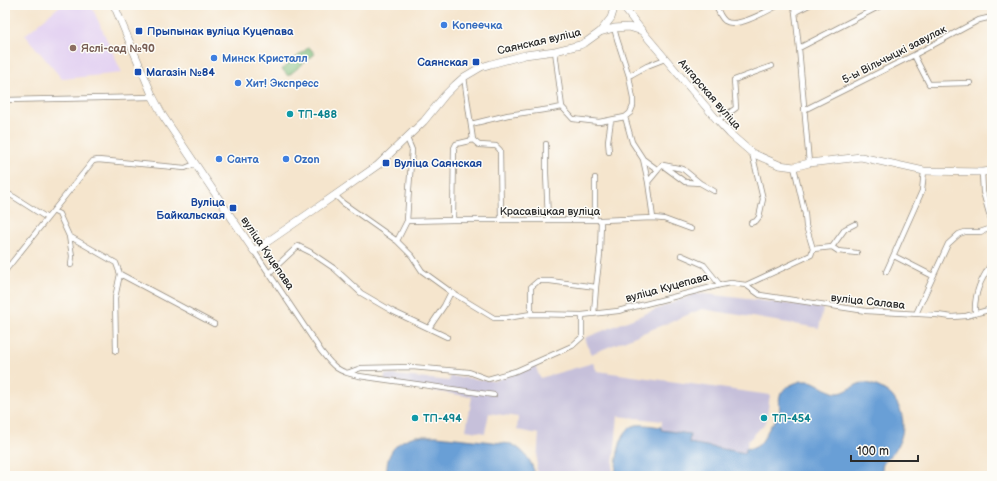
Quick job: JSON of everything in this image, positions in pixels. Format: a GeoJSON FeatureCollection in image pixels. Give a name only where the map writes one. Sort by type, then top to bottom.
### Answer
{"type":"FeatureCollection","features":[{"type":"Feature","properties":{"kind":"main road","name":"вуліца Куцепава"},"geometry":{"type":"LineString","coordinates":[[114,5],[153,98],[163,116],[254,251]]}},
{"type":"Feature","properties":{"kind":"main road","name":"Саянская вуліца"},"geometry":{"type":"LineString","coordinates":[[254,251],[378,165],[424,121],[445,95],[464,77],[481,67],[491,64],[521,56],[555,51],[583,44],[591,40],[600,32],[611,18],[616,5]]}},
{"type":"Feature","properties":{"kind":"main road","name":"Ангарская вуліца"},"geometry":{"type":"LineString","coordinates":[[622,5],[665,59],[718,121],[730,134],[752,153],[779,165],[794,167],[809,162],[861,157],[924,171],[992,171]]}},
{"type":"Feature","properties":{"kind":"main road"},"geometry":{"type":"LineString","coordinates":[[600,32],[614,28],[629,27],[642,31]]}},
{"type":"Feature","properties":{"kind":"street"},"geometry":{"type":"LineString","coordinates":[[716,5],[723,19],[728,23],[733,24],[760,15],[779,5]]}},
{"type":"Feature","properties":{"kind":"street"},"geometry":{"type":"LineString","coordinates":[[794,5],[809,162]]}},
{"type":"Feature","properties":{"kind":"street"},"geometry":{"type":"LineString","coordinates":[[795,12],[809,5]]}},
{"type":"Feature","properties":{"kind":"street"},"geometry":{"type":"LineString","coordinates":[[799,48],[882,5]]}},
{"type":"Feature","properties":{"kind":"street","name":"5-ы Вільчыцкі завулак"},"geometry":{"type":"LineString","coordinates":[[804,110],[914,55],[979,20],[992,17]]}},
{"type":"Feature","properties":{"kind":"street"},"geometry":{"type":"LineString","coordinates":[[555,51],[562,107],[573,119],[599,122],[625,117],[630,113],[633,106],[630,76],[614,28]]}},
{"type":"Feature","properties":{"kind":"street"},"geometry":{"type":"LineString","coordinates":[[914,55],[929,84],[970,83]]}},
{"type":"Feature","properties":{"kind":"street"},"geometry":{"type":"LineString","coordinates":[[630,76],[647,66],[665,59]]}},
{"type":"Feature","properties":{"kind":"street"},"geometry":{"type":"LineString","coordinates":[[718,121],[736,108],[734,80],[772,66]]}},
{"type":"Feature","properties":{"kind":"street"},"geometry":{"type":"LineString","coordinates":[[464,77],[473,140],[479,144],[496,146],[500,150],[501,220]]}},
{"type":"Feature","properties":{"kind":"street"},"geometry":{"type":"LineString","coordinates":[[5,100],[153,98]]}},
{"type":"Feature","properties":{"kind":"street"},"geometry":{"type":"LineString","coordinates":[[470,124],[508,115],[562,107]]}},
{"type":"Feature","properties":{"kind":"street"},"geometry":{"type":"LineString","coordinates":[[625,117],[632,142],[643,159],[653,218]]}},
{"type":"Feature","properties":{"kind":"street"},"geometry":{"type":"LineString","coordinates":[[610,152],[608,141],[611,120]]}},
{"type":"Feature","properties":{"kind":"street"},"geometry":{"type":"LineString","coordinates":[[397,240],[407,221],[408,189],[412,150],[406,138]]}},
{"type":"Feature","properties":{"kind":"street"},"geometry":{"type":"LineString","coordinates":[[453,220],[454,148],[456,144],[473,140]]}},
{"type":"Feature","properties":{"kind":"street"},"geometry":{"type":"LineString","coordinates":[[546,144],[548,219]]}},
{"type":"Feature","properties":{"kind":"street"},"geometry":{"type":"LineString","coordinates":[[751,223],[756,221],[759,217],[763,199],[752,153]]}},
{"type":"Feature","properties":{"kind":"street"},"geometry":{"type":"LineString","coordinates":[[643,159],[658,170]]}},
{"type":"Feature","properties":{"kind":"street"},"geometry":{"type":"LineString","coordinates":[[5,270],[93,161],[185,168],[195,164]]}},
{"type":"Feature","properties":{"kind":"street"},"geometry":{"type":"LineString","coordinates":[[648,182],[662,165]]}},
{"type":"Feature","properties":{"kind":"street"},"geometry":{"type":"LineString","coordinates":[[662,165],[685,182],[700,182]]}},
{"type":"Feature","properties":{"kind":"street"},"geometry":{"type":"LineString","coordinates":[[662,165],[683,169],[714,191]]}},
{"type":"Feature","properties":{"kind":"street"},"geometry":{"type":"LineString","coordinates":[[746,285],[811,255],[813,249],[806,226],[805,214],[794,167]]}},
{"type":"Feature","properties":{"kind":"street"},"geometry":{"type":"LineString","coordinates":[[886,272],[922,191],[924,171]]}},
{"type":"Feature","properties":{"kind":"street"},"geometry":{"type":"LineString","coordinates":[[982,172],[983,192],[992,224]]}},
{"type":"Feature","properties":{"kind":"street"},"geometry":{"type":"LineString","coordinates":[[595,178],[595,219]]}},
{"type":"Feature","properties":{"kind":"street"},"geometry":{"type":"LineString","coordinates":[[5,192],[47,218]]}},
{"type":"Feature","properties":{"kind":"street","name":"вуліца Куцепава"},"geometry":{"type":"LineString","coordinates":[[335,195],[343,203],[397,240],[412,256],[422,271],[451,292],[494,318],[507,318],[531,314],[582,315],[618,311],[720,285],[731,283],[746,285]]}},
{"type":"Feature","properties":{"kind":"street"},"geometry":{"type":"LineString","coordinates":[[53,211],[59,214],[69,236],[72,256],[70,265]]}},
{"type":"Feature","properties":{"kind":"street","name":"Красавіцкая вуліца"},"geometry":{"type":"LineString","coordinates":[[407,221],[548,219],[601,220],[653,218],[664,219],[691,229]]}},
{"type":"Feature","properties":{"kind":"street"},"geometry":{"type":"LineString","coordinates":[[594,314],[600,254],[601,220]]}},
{"type":"Feature","properties":{"kind":"street"},"geometry":{"type":"LineString","coordinates":[[832,247],[845,229],[855,224]]}},
{"type":"Feature","properties":{"kind":"street"},"geometry":{"type":"LineString","coordinates":[[916,314],[948,244],[959,234],[965,232],[980,232],[992,228]]}},
{"type":"Feature","properties":{"kind":"street"},"geometry":{"type":"LineString","coordinates":[[69,236],[116,263],[120,274],[115,298],[116,351]]}},
{"type":"Feature","properties":{"kind":"street"},"geometry":{"type":"LineString","coordinates":[[269,273],[298,246],[310,252],[335,270],[361,293],[392,311],[447,337]]}},
{"type":"Feature","properties":{"kind":"street"},"geometry":{"type":"LineString","coordinates":[[813,249],[832,247],[838,251],[857,253]]}},
{"type":"Feature","properties":{"kind":"street","name":"вуліца Куцепава"},"geometry":{"type":"LineString","coordinates":[[254,251],[326,357],[339,370],[367,377],[494,396]]}},
{"type":"Feature","properties":{"kind":"street"},"geometry":{"type":"LineString","coordinates":[[681,256],[704,265],[720,285]]}},
{"type":"Feature","properties":{"kind":"street"},"geometry":{"type":"LineString","coordinates":[[894,256],[933,276]]}},
{"type":"Feature","properties":{"kind":"street"},"geometry":{"type":"LineString","coordinates":[[975,314],[975,301],[978,287],[992,262]]}},
{"type":"Feature","properties":{"kind":"street"},"geometry":{"type":"LineString","coordinates":[[120,274],[214,324]]}},
{"type":"Feature","properties":{"kind":"street"},"geometry":{"type":"LineString","coordinates":[[531,314],[531,287],[538,281],[550,281],[596,287]]}},
{"type":"Feature","properties":{"kind":"street","name":"вуліца Салава"},"geometry":{"type":"LineString","coordinates":[[746,285],[760,295],[866,311],[958,317],[992,309]]}},
{"type":"Feature","properties":{"kind":"street"},"geometry":{"type":"LineString","coordinates":[[428,328],[444,306],[451,292]]}},
{"type":"Feature","properties":{"kind":"street"},"geometry":{"type":"LineString","coordinates":[[347,373],[361,368],[412,367],[469,372],[488,379],[516,371],[572,346],[582,337],[582,315]]}},
{"type":"Feature","properties":{"kind":"shaded area","name":"Яслі-сад №90"},"geometry":{"type":"Polygon","coordinates":[[[61,5],[91,5],[122,73],[62,79],[25,35],[61,5]]]}},
{"type":"Feature","properties":{"kind":"shaded area"},"geometry":{"type":"Polygon","coordinates":[[[697,293],[823,308],[819,328],[702,309],[591,354],[585,338],[697,293]]]}},
{"type":"Feature","properties":{"kind":"shaded area"},"geometry":{"type":"Polygon","coordinates":[[[593,363],[597,371],[770,395],[766,422],[748,441],[745,453],[688,443],[689,434],[661,430],[662,421],[618,416],[612,476],[536,476],[539,434],[517,430],[518,417],[489,413],[485,433],[466,430],[472,397],[384,383],[385,374],[449,381],[450,376],[494,381],[535,365],[540,378],[593,363]]]}},
{"type":"Feature","properties":{"kind":"green space"},"geometry":{"type":"Polygon","coordinates":[[[309,47],[315,54],[288,76],[282,69],[309,47]]]}},
{"type":"Feature","properties":{"kind":"water"},"geometry":{"type":"Polygon","coordinates":[[[801,381],[810,381],[836,393],[845,391],[861,383],[867,383],[883,389],[892,396],[902,415],[903,429],[899,443],[882,466],[882,476],[615,476],[619,447],[622,439],[630,428],[636,425],[661,427],[661,430],[690,434],[689,443],[745,453],[746,448],[759,445],[777,417],[782,392],[788,386],[801,381]]]}},
{"type":"Feature","properties":{"kind":"water"},"geometry":{"type":"Polygon","coordinates":[[[416,436],[437,436],[511,444],[524,453],[530,461],[535,476],[387,476],[388,461],[393,450],[402,441],[416,436]]]}},
{"type":"Feature","properties":{"kind":"place","name":"Копеечка"},"geometry":{"type":"Point","coordinates":[444,25]}},
{"type":"Feature","properties":{"kind":"place","name":"Прыпынак вуліца Куцепава"},"geometry":{"type":"Point","coordinates":[139,31]}},
{"type":"Feature","properties":{"kind":"place","name":"Яслі-сад №90"},"geometry":{"type":"Point","coordinates":[73,48]}},
{"type":"Feature","properties":{"kind":"place","name":"Минск Кристалл"},"geometry":{"type":"Point","coordinates":[214,58]}},
{"type":"Feature","properties":{"kind":"place","name":"Саянская"},"geometry":{"type":"Point","coordinates":[476,62]}},
{"type":"Feature","properties":{"kind":"place","name":"Магазін №84"},"geometry":{"type":"Point","coordinates":[138,72]}},
{"type":"Feature","properties":{"kind":"place","name":"Хит! Экспресс"},"geometry":{"type":"Point","coordinates":[238,83]}},
{"type":"Feature","properties":{"kind":"place","name":"ТП-488"},"geometry":{"type":"Point","coordinates":[290,114]}},
{"type":"Feature","properties":{"kind":"place","name":"Санта"},"geometry":{"type":"Point","coordinates":[219,159]}},
{"type":"Feature","properties":{"kind":"place","name":"Ozon"},"geometry":{"type":"Point","coordinates":[286,159]}},
{"type":"Feature","properties":{"kind":"place","name":"Вуліца Саянская"},"geometry":{"type":"Point","coordinates":[386,163]}},
{"type":"Feature","properties":{"kind":"place","name":"Вуліца Байкальская"},"geometry":{"type":"Point","coordinates":[233,208]}},
{"type":"Feature","properties":{"kind":"place","name":"ТП-494"},"geometry":{"type":"Point","coordinates":[415,418]}},
{"type":"Feature","properties":{"kind":"place","name":"ТП-454"},"geometry":{"type":"Point","coordinates":[764,418]}}]}
